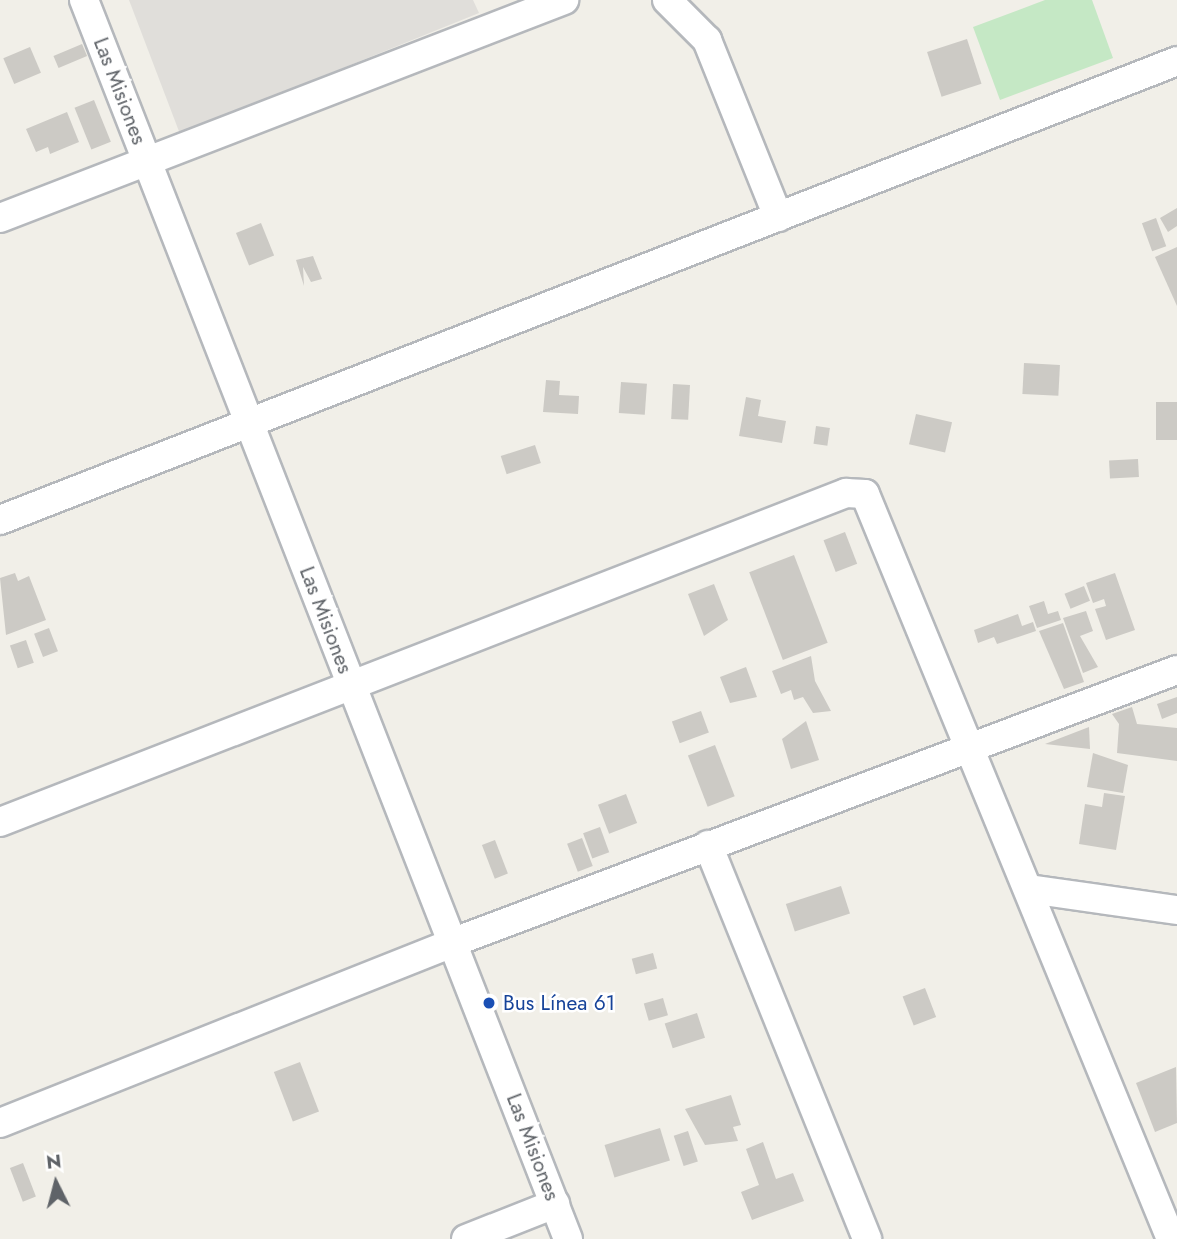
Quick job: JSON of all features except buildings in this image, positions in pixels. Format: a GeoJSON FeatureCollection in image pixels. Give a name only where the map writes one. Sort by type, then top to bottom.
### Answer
{"type":"FeatureCollection","features":[{"type":"Feature","properties":{"kind":"street","name":"Las Misiones"},"geometry":{"type":"LineString","coordinates":[[84,0],[568,1239]]}},
{"type":"Feature","properties":{"kind":"street"},"geometry":{"type":"LineString","coordinates":[[0,218],[564,0]]}},
{"type":"Feature","properties":{"kind":"street"},"geometry":{"type":"LineString","coordinates":[[667,0],[707,40],[778,217]]}},
{"type":"Feature","properties":{"kind":"street"},"geometry":{"type":"LineString","coordinates":[[0,520],[248,420],[1177,61]]}},
{"type":"Feature","properties":{"kind":"street"},"geometry":{"type":"LineString","coordinates":[[0,822],[351,684],[856,492],[870,499],[1171,1239]]}},
{"type":"Feature","properties":{"kind":"street"},"geometry":{"type":"LineString","coordinates":[[0,1124],[454,942],[1177,670]]}},
{"type":"Feature","properties":{"kind":"street"},"geometry":{"type":"LineString","coordinates":[[708,845],[867,1239]]}},
{"type":"Feature","properties":{"kind":"street"},"geometry":{"type":"LineString","coordinates":[[1029,889],[1177,910]]}},
{"type":"Feature","properties":{"kind":"street"},"geometry":{"type":"LineString","coordinates":[[466,1239],[555,1204]]}},
{"type":"Feature","properties":{"kind":"shaded area"},"geometry":{"type":"Polygon","coordinates":[[[129,0],[473,0],[479,13],[180,134],[129,0]]]}},
{"type":"Feature","properties":{"kind":"green space"},"geometry":{"type":"Polygon","coordinates":[[[1045,0],[1092,0],[1113,58],[1000,100],[973,27],[1045,0]]]}},
{"type":"Feature","properties":{"kind":"place","name":"Bus Línea 61"},"geometry":{"type":"Point","coordinates":[489,1003]}}]}
